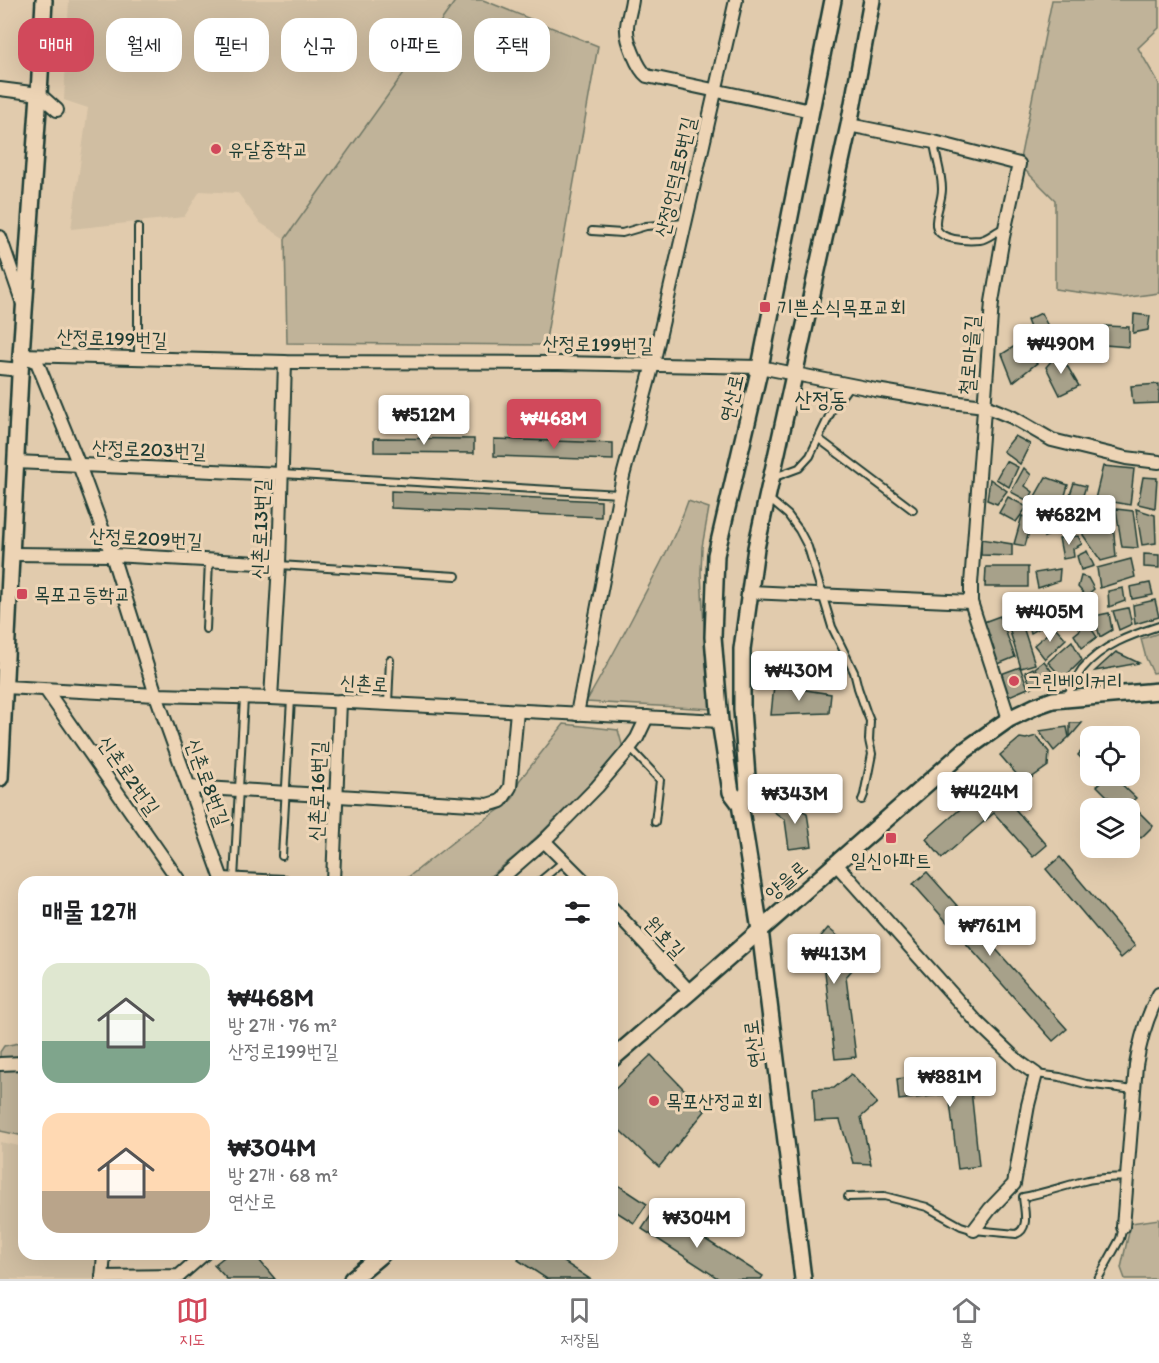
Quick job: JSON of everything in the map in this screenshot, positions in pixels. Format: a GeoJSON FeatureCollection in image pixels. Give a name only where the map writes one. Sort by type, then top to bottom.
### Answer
{"type":"FeatureCollection","features":[{"type":"Feature","properties":{"kind":"street"},"geometry":{"type":"LineString","coordinates":[[0,778],[5,687],[3,667],[5,600],[11,554],[44,0]]}},
{"type":"Feature","properties":{"kind":"street"},"geometry":{"type":"LineString","coordinates":[[632,0],[626,30],[642,72],[647,76],[811,111]]}},
{"type":"Feature","properties":{"kind":"street","name":"산정언덕로5번길"},"geometry":{"type":"LineString","coordinates":[[577,714],[623,476],[653,364],[736,0]]}},
{"type":"Feature","properties":{"kind":"street","name":"연산로"},"geometry":{"type":"LineString","coordinates":[[802,1279],[760,930],[740,804],[731,792],[720,721],[713,637],[716,555],[760,367],[833,0]]}},
{"type":"Feature","properties":{"kind":"street","name":"연산로"},"geometry":{"type":"LineString","coordinates":[[740,804],[748,791],[742,709],[742,649],[756,548],[849,125],[873,0]]}},
{"type":"Feature","properties":{"kind":"street"},"geometry":{"type":"LineString","coordinates":[[0,89],[39,94],[57,110]]}},
{"type":"Feature","properties":{"kind":"street","name":"철로마을길"},"geometry":{"type":"LineString","coordinates":[[849,125],[934,142],[1019,164],[992,302],[970,584],[971,602],[1009,719]]}},
{"type":"Feature","properties":{"kind":"street"},"geometry":{"type":"LineString","coordinates":[[0,237],[24,310]]}},
{"type":"Feature","properties":{"kind":"street","name":"산정로199번길"},"geometry":{"type":"LineString","coordinates":[[0,368],[21,363],[138,358],[285,362],[653,364],[760,367],[942,401],[985,406],[1012,417],[1052,440],[1126,458],[1159,462]]}},
{"type":"Feature","properties":{"kind":"street","name":"신촌로8번길"},"geometry":{"type":"LineString","coordinates":[[21,363],[38,362],[79,465],[112,555],[156,694],[189,787],[224,876]]}},
{"type":"Feature","properties":{"kind":"street","name":"신촌로13번길"},"geometry":{"type":"LineString","coordinates":[[271,698],[279,564],[285,362]]}},
{"type":"Feature","properties":{"kind":"street","name":"산정로203번길"},"geometry":{"type":"LineString","coordinates":[[16,462],[281,474]]}},
{"type":"Feature","properties":{"kind":"street","name":"산정로209번길"},"geometry":{"type":"LineString","coordinates":[[11,554],[112,555],[279,564]]}},
{"type":"Feature","properties":{"kind":"street"},"geometry":{"type":"LineString","coordinates":[[750,592],[971,602]]}},
{"type":"Feature","properties":{"kind":"street","name":"신촌로"},"geometry":{"type":"LineString","coordinates":[[5,687],[340,701],[720,721]]}},
{"type":"Feature","properties":{"kind":"street","name":"신촌로2번길"},"geometry":{"type":"LineString","coordinates":[[46,690],[176,876]]}},
{"type":"Feature","properties":{"kind":"street","name":"양을로"},"geometry":{"type":"LineString","coordinates":[[618,1054],[964,751],[1009,719],[1053,700],[1159,691]]}},
{"type":"Feature","properties":{"kind":"street","name":"신촌로16번길"},"geometry":{"type":"LineString","coordinates":[[333,876],[340,701]]}},
{"type":"Feature","properties":{"kind":"street"},"geometry":{"type":"LineString","coordinates":[[189,787],[488,805],[501,801],[510,787],[517,711]]}},
{"type":"Feature","properties":{"kind":"street"},"geometry":{"type":"LineString","coordinates":[[504,876],[544,841],[597,787],[630,748],[647,717]]}},
{"type":"Feature","properties":{"kind":"street"},"geometry":{"type":"LineString","coordinates":[[544,841],[579,876]]}},
{"type":"Feature","properties":{"kind":"street"},"geometry":{"type":"LineString","coordinates":[[836,864],[977,1022],[1018,1062],[1036,1074],[1014,1184],[974,1230]]}},
{"type":"Feature","properties":{"kind":"street","name":"원호길"},"geometry":{"type":"LineString","coordinates":[[618,916],[690,992]]}},
{"type":"Feature","properties":{"kind":"street"},"geometry":{"type":"LineString","coordinates":[[1124,1227],[1139,1049],[1150,1013],[1159,994]]}},
{"type":"Feature","properties":{"kind":"street"},"geometry":{"type":"LineString","coordinates":[[0,1064],[18,1063]]}},
{"type":"Feature","properties":{"kind":"street"},"geometry":{"type":"LineString","coordinates":[[104,1260],[102,1278],[179,1276],[197,1260]]}},
{"type":"Feature","properties":{"kind":"street"},"geometry":{"type":"LineString","coordinates":[[352,1279],[375,1260]]}},
{"type":"Feature","properties":{"kind":"lane"},"geometry":{"type":"LineString","coordinates":[[934,142],[942,188],[936,225],[938,231],[943,236],[951,238],[983,240],[1005,228]]}},
{"type":"Feature","properties":{"kind":"lane"},"geometry":{"type":"LineString","coordinates":[[592,231],[622,233],[646,226],[685,223]]}},
{"type":"Feature","properties":{"kind":"lane"},"geometry":{"type":"LineString","coordinates":[[138,227],[138,358]]}},
{"type":"Feature","properties":{"kind":"lane"},"geometry":{"type":"LineString","coordinates":[[772,479],[799,468],[810,456],[833,408],[850,385]]}},
{"type":"Feature","properties":{"kind":"lane"},"geometry":{"type":"LineString","coordinates":[[819,439],[913,510]]}},
{"type":"Feature","properties":{"kind":"lane"},"geometry":{"type":"LineString","coordinates":[[281,474],[620,494]]}},
{"type":"Feature","properties":{"kind":"lane"},"geometry":{"type":"LineString","coordinates":[[767,498],[788,515],[808,547],[832,627],[854,672],[870,721],[869,740],[872,754],[862,800]]}},
{"type":"Feature","properties":{"kind":"lane"},"geometry":{"type":"LineString","coordinates":[[206,629],[209,561]]}},
{"type":"Feature","properties":{"kind":"lane"},"geometry":{"type":"LineString","coordinates":[[279,564],[456,576]]}},
{"type":"Feature","properties":{"kind":"lane"},"geometry":{"type":"LineString","coordinates":[[1066,699],[1082,669],[1104,649],[1125,637],[1159,626]]}},
{"type":"Feature","properties":{"kind":"lane"},"geometry":{"type":"LineString","coordinates":[[388,704],[390,660]]}},
{"type":"Feature","properties":{"kind":"lane"},"geometry":{"type":"LineString","coordinates":[[227,876],[239,790],[244,697]]}},
{"type":"Feature","properties":{"kind":"lane"},"geometry":{"type":"LineString","coordinates":[[282,856],[291,699]]}},
{"type":"Feature","properties":{"kind":"lane"},"geometry":{"type":"LineString","coordinates":[[630,748],[660,780],[655,822]]}},
{"type":"Feature","properties":{"kind":"lane"},"geometry":{"type":"LineString","coordinates":[[546,876],[564,861]]}},
{"type":"Feature","properties":{"kind":"lane"},"geometry":{"type":"LineString","coordinates":[[1036,1074],[1134,1090]]}},
{"type":"Feature","properties":{"kind":"lane"},"geometry":{"type":"LineString","coordinates":[[848,1197],[884,1196],[927,1207],[961,1226],[974,1230],[1016,1234],[1022,1232],[1025,1227],[1023,1197],[1085,1180],[1127,1177]]}},
{"type":"Feature","properties":{"kind":"lane"},"geometry":{"type":"LineString","coordinates":[[1098,1279],[1124,1227]]}},
{"type":"Feature","properties":{"kind":"shaded area","name":"유달중학교"},"geometry":{"type":"Polygon","coordinates":[[[69,0],[456,0],[443,18],[369,18],[369,72],[404,72],[285,239],[259,222],[238,193],[200,191],[184,217],[71,229],[88,108],[64,100],[65,72],[94,72],[94,18],[68,18],[69,0]]]}},
{"type":"Feature","properties":{"kind":"shaded area"},"geometry":{"type":"Polygon","coordinates":[[[456,0],[483,0],[528,18],[474,18],[474,72],[550,72],[550,27],[598,46],[545,345],[287,343],[285,239],[404,72],[462,72],[462,18],[443,18],[456,0]]]}},
{"type":"Feature","properties":{"kind":"shaded area"},"geometry":{"type":"Polygon","coordinates":[[[1052,0],[1159,0],[1159,28],[1138,48],[1159,84],[1159,293],[1122,298],[1055,289],[1055,200],[1019,164],[1052,0]]]}},
{"type":"Feature","properties":{"kind":"shaded area"},"geometry":{"type":"Polygon","coordinates":[[[688,501],[709,508],[702,547],[701,573],[707,679],[712,709],[586,702],[662,562],[688,501]]]}},
{"type":"Feature","properties":{"kind":"shaded area"},"geometry":{"type":"Polygon","coordinates":[[[1159,633],[1159,672],[1153,673],[1141,639],[1159,633]]]}},
{"type":"Feature","properties":{"kind":"shaded area"},"geometry":{"type":"Polygon","coordinates":[[[564,724],[618,730],[623,748],[597,778],[519,853],[490,876],[410,876],[463,834],[505,806],[513,798],[519,781],[564,724]]]}},
{"type":"Feature","properties":{"kind":"shaded area"},"geometry":{"type":"Polygon","coordinates":[[[18,1043],[18,1135],[0,1131],[0,1052],[4,1046],[18,1043]]]}},
{"type":"Feature","properties":{"kind":"shaded area"},"geometry":{"type":"Polygon","coordinates":[[[0,1142],[18,1146],[18,1260],[95,1260],[94,1279],[0,1279],[0,1142]]]}},
{"type":"Feature","properties":{"kind":"shaded area"},"geometry":{"type":"Polygon","coordinates":[[[1159,1219],[1159,1279],[1125,1279],[1121,1268],[1131,1223],[1159,1219]]]}},
{"type":"Feature","properties":{"kind":"building"},"geometry":{"type":"Polygon","coordinates":[[[1041,313],[1057,343],[1037,347],[1027,320],[1041,313]]]}},
{"type":"Feature","properties":{"kind":"building"},"geometry":{"type":"Polygon","coordinates":[[[1134,314],[1150,316],[1148,330],[1133,333],[1134,314]]]}},
{"type":"Feature","properties":{"kind":"building"},"geometry":{"type":"Polygon","coordinates":[[[1105,326],[1129,327],[1129,347],[1105,345],[1105,326]]]}},
{"type":"Feature","properties":{"kind":"building"},"geometry":{"type":"Polygon","coordinates":[[[1023,341],[1037,363],[1013,382],[1002,354],[1023,341]]]}},
{"type":"Feature","properties":{"kind":"building"},"geometry":{"type":"Polygon","coordinates":[[[1059,352],[1079,386],[1060,395],[1046,367],[1059,352]]]}},
{"type":"Feature","properties":{"kind":"building"},"geometry":{"type":"Polygon","coordinates":[[[1159,384],[1159,403],[1133,404],[1131,386],[1159,384]]]}},
{"type":"Feature","properties":{"kind":"building"},"geometry":{"type":"Polygon","coordinates":[[[1015,436],[1030,444],[1020,464],[1003,451],[1015,436]]]}},
{"type":"Feature","properties":{"kind":"building"},"geometry":{"type":"Polygon","coordinates":[[[374,438],[474,439],[474,453],[374,452],[374,438]]]}},
{"type":"Feature","properties":{"kind":"building"},"geometry":{"type":"Polygon","coordinates":[[[494,439],[613,443],[613,460],[494,456],[494,439]]]}},
{"type":"Feature","properties":{"kind":"building"},"geometry":{"type":"Polygon","coordinates":[[[1006,461],[1018,467],[1009,487],[996,479],[1006,461]]]}},
{"type":"Feature","properties":{"kind":"building"},"geometry":{"type":"Polygon","coordinates":[[[1103,466],[1134,469],[1130,505],[1095,499],[1103,466]]]}},
{"type":"Feature","properties":{"kind":"building"},"geometry":{"type":"Polygon","coordinates":[[[1024,468],[1031,475],[1025,486],[1033,492],[1028,501],[1011,492],[1024,468]]]}},
{"type":"Feature","properties":{"kind":"building"},"geometry":{"type":"Polygon","coordinates":[[[1046,477],[1068,485],[1062,506],[1034,498],[1046,477]]]}},
{"type":"Feature","properties":{"kind":"building"},"geometry":{"type":"Polygon","coordinates":[[[1143,477],[1157,478],[1155,508],[1138,504],[1143,477]]]}},
{"type":"Feature","properties":{"kind":"building"},"geometry":{"type":"Polygon","coordinates":[[[990,479],[1007,491],[997,504],[987,500],[990,479]]]}},
{"type":"Feature","properties":{"kind":"building"},"geometry":{"type":"Polygon","coordinates":[[[1074,483],[1086,486],[1079,508],[1066,506],[1074,483]]]}},
{"type":"Feature","properties":{"kind":"building"},"geometry":{"type":"Polygon","coordinates":[[[391,491],[601,501],[601,517],[391,508],[391,491]]]}},
{"type":"Feature","properties":{"kind":"building"},"geometry":{"type":"Polygon","coordinates":[[[1008,497],[1027,507],[1016,522],[999,513],[1008,497]]]}},
{"type":"Feature","properties":{"kind":"building"},"geometry":{"type":"Polygon","coordinates":[[[1085,497],[1113,506],[1110,517],[1084,508],[1085,497]]]}},
{"type":"Feature","properties":{"kind":"building"},"geometry":{"type":"Polygon","coordinates":[[[1033,500],[1048,507],[1043,521],[1025,517],[1033,500]]]}},
{"type":"Feature","properties":{"kind":"building"},"geometry":{"type":"Polygon","coordinates":[[[1049,507],[1073,511],[1069,528],[1044,537],[1049,507]]]}},
{"type":"Feature","properties":{"kind":"building"},"geometry":{"type":"Polygon","coordinates":[[[1116,509],[1133,511],[1138,548],[1122,547],[1116,509]]]}},
{"type":"Feature","properties":{"kind":"building"},"geometry":{"type":"Polygon","coordinates":[[[1136,509],[1155,515],[1156,543],[1142,545],[1136,509]]]}},
{"type":"Feature","properties":{"kind":"building"},"geometry":{"type":"Polygon","coordinates":[[[1084,512],[1113,524],[1116,557],[1101,561],[1083,535],[1084,512]]]}},
{"type":"Feature","properties":{"kind":"building"},"geometry":{"type":"Polygon","coordinates":[[[1022,516],[1042,522],[1040,535],[1029,532],[1025,546],[1014,544],[1022,516]]]}},
{"type":"Feature","properties":{"kind":"building"},"geometry":{"type":"Polygon","coordinates":[[[1078,536],[1082,544],[1073,549],[1074,557],[1063,559],[1059,538],[1078,536]]]}},
{"type":"Feature","properties":{"kind":"building"},"geometry":{"type":"Polygon","coordinates":[[[981,539],[1012,544],[1012,556],[981,555],[981,539]]]}},
{"type":"Feature","properties":{"kind":"building"},"geometry":{"type":"Polygon","coordinates":[[[1087,551],[1094,566],[1081,570],[1077,556],[1087,551]]]}},
{"type":"Feature","properties":{"kind":"building"},"geometry":{"type":"Polygon","coordinates":[[[1144,554],[1159,555],[1159,568],[1144,567],[1144,554]]]}},
{"type":"Feature","properties":{"kind":"building"},"geometry":{"type":"Polygon","coordinates":[[[1131,559],[1135,577],[1100,588],[1097,568],[1131,559]]]}},
{"type":"Feature","properties":{"kind":"building"},"geometry":{"type":"Polygon","coordinates":[[[986,567],[1028,567],[1028,587],[985,587],[986,567]]]}},
{"type":"Feature","properties":{"kind":"building"},"geometry":{"type":"Polygon","coordinates":[[[1060,569],[1059,581],[1038,588],[1035,573],[1060,569]]]}},
{"type":"Feature","properties":{"kind":"building"},"geometry":{"type":"Polygon","coordinates":[[[1081,576],[1088,578],[1094,589],[1086,596],[1078,587],[1081,576]]]}},
{"type":"Feature","properties":{"kind":"building"},"geometry":{"type":"Polygon","coordinates":[[[1150,583],[1153,595],[1132,599],[1130,587],[1150,583]]]}},
{"type":"Feature","properties":{"kind":"building"},"geometry":{"type":"Polygon","coordinates":[[[1123,588],[1125,601],[1109,607],[1108,591],[1123,588]]]}},
{"type":"Feature","properties":{"kind":"building"},"geometry":{"type":"Polygon","coordinates":[[[1069,596],[1079,614],[1066,620],[1056,603],[1069,596]]]}},
{"type":"Feature","properties":{"kind":"building"},"geometry":{"type":"Polygon","coordinates":[[[1155,600],[1159,617],[1135,624],[1133,605],[1155,600]]]}},
{"type":"Feature","properties":{"kind":"building"},"geometry":{"type":"Polygon","coordinates":[[[1017,608],[1035,664],[1021,668],[1005,615],[1017,608]]]}},
{"type":"Feature","properties":{"kind":"building"},"geometry":{"type":"Polygon","coordinates":[[[1128,608],[1132,624],[1119,630],[1113,611],[1128,608]]]}},
{"type":"Feature","properties":{"kind":"building"},"geometry":{"type":"Polygon","coordinates":[[[1040,610],[1043,626],[1031,633],[1022,613],[1040,610]]]}},
{"type":"Feature","properties":{"kind":"building"},"geometry":{"type":"Polygon","coordinates":[[[1109,613],[1112,630],[1100,637],[1094,616],[1109,613]]]}},
{"type":"Feature","properties":{"kind":"building"},"geometry":{"type":"Polygon","coordinates":[[[1000,616],[1015,657],[998,664],[981,623],[1000,616]]]}},
{"type":"Feature","properties":{"kind":"building"},"geometry":{"type":"Polygon","coordinates":[[[1086,621],[1097,637],[1082,648],[1074,635],[1080,630],[1078,626],[1086,621]]]}},
{"type":"Feature","properties":{"kind":"building"},"geometry":{"type":"Polygon","coordinates":[[[1055,627],[1066,639],[1045,659],[1034,645],[1055,627]]]}},
{"type":"Feature","properties":{"kind":"building"},"geometry":{"type":"Polygon","coordinates":[[[1072,641],[1082,660],[1063,679],[1048,662],[1072,641]]]}},
{"type":"Feature","properties":{"kind":"building"},"geometry":{"type":"Polygon","coordinates":[[[1116,652],[1139,663],[1095,671],[1116,652]]]}},
{"type":"Feature","properties":{"kind":"building"},"geometry":{"type":"Polygon","coordinates":[[[1044,661],[1053,673],[1042,682],[1035,668],[1044,661]]]}},
{"type":"Feature","properties":{"kind":"building","name":"그린베이커리"},"geometry":{"type":"Polygon","coordinates":[[[1020,667],[1028,688],[1007,697],[1001,674],[1020,667]]]}},
{"type":"Feature","properties":{"kind":"building"},"geometry":{"type":"Polygon","coordinates":[[[1033,668],[1040,682],[1032,688],[1025,672],[1033,668]]]}},
{"type":"Feature","properties":{"kind":"building"},"geometry":{"type":"Polygon","coordinates":[[[774,685],[831,694],[829,713],[771,715],[774,685]]]}},
{"type":"Feature","properties":{"kind":"building"},"geometry":{"type":"Polygon","coordinates":[[[1070,723],[1082,723],[1070,737],[1070,723]]]}},
{"type":"Feature","properties":{"kind":"building"},"geometry":{"type":"Polygon","coordinates":[[[1067,727],[1069,737],[1054,751],[1039,731],[1067,727]]]}},
{"type":"Feature","properties":{"kind":"building"},"geometry":{"type":"Polygon","coordinates":[[[1036,736],[1049,752],[1048,766],[1024,783],[1000,755],[1020,738],[1036,736]]]}},
{"type":"Feature","properties":{"kind":"building"},"geometry":{"type":"Polygon","coordinates":[[[991,782],[1047,845],[1033,857],[994,813],[942,858],[926,839],[991,782]]]}},
{"type":"Feature","properties":{"kind":"building"},"geometry":{"type":"Polygon","coordinates":[[[1097,786],[1123,786],[1136,798],[1109,798],[1097,786]]]}},
{"type":"Feature","properties":{"kind":"building"},"geometry":{"type":"Polygon","coordinates":[[[779,800],[807,813],[812,846],[789,849],[785,820],[773,811],[779,800]]]}},
{"type":"Feature","properties":{"kind":"building"},"geometry":{"type":"Polygon","coordinates":[[[1140,813],[1153,826],[1140,837],[1140,813]]]}},
{"type":"Feature","properties":{"kind":"building"},"geometry":{"type":"Polygon","coordinates":[[[1060,857],[1135,946],[1121,958],[1046,869],[1060,857]]]}},
{"type":"Feature","properties":{"kind":"building"},"geometry":{"type":"Polygon","coordinates":[[[927,872],[1067,1029],[1053,1041],[913,884],[927,872]]]}},
{"type":"Feature","properties":{"kind":"building"},"geometry":{"type":"Polygon","coordinates":[[[828,928],[863,957],[846,977],[856,1057],[835,1059],[825,972],[819,966],[795,970],[792,951],[812,947],[828,928]]]}},
{"type":"Feature","properties":{"kind":"building","name":"목포산정교회"},"geometry":{"type":"Polygon","coordinates":[[[651,1055],[705,1111],[659,1167],[618,1129],[618,1086],[651,1055]]]}},
{"type":"Feature","properties":{"kind":"building"},"geometry":{"type":"Polygon","coordinates":[[[969,1071],[979,1166],[958,1169],[949,1094],[899,1100],[897,1079],[969,1071]]]}},
{"type":"Feature","properties":{"kind":"building"},"geometry":{"type":"Polygon","coordinates":[[[851,1074],[877,1103],[861,1117],[871,1164],[853,1163],[840,1120],[815,1121],[813,1089],[834,1088],[851,1074]]]}},
{"type":"Feature","properties":{"kind":"building"},"geometry":{"type":"Polygon","coordinates":[[[618,1185],[647,1204],[634,1223],[618,1213],[618,1185]]]}},
{"type":"Feature","properties":{"kind":"building"},"geometry":{"type":"Polygon","coordinates":[[[656,1208],[763,1276],[761,1279],[719,1279],[642,1229],[656,1208]]]}},
{"type":"Feature","properties":{"kind":"building"},"geometry":{"type":"Polygon","coordinates":[[[220,1260],[259,1260],[275,1279],[227,1279],[214,1265],[220,1260]]]}},
{"type":"Feature","properties":{"kind":"building"},"geometry":{"type":"Polygon","coordinates":[[[518,1260],[561,1260],[590,1279],[547,1279],[518,1260]]]}},
{"type":"Feature","properties":{"kind":"place","name":"유달중학교"},"geometry":{"type":"Point","coordinates":[216,149]}},
{"type":"Feature","properties":{"kind":"place","name":"기쁜소식목포교회"},"geometry":{"type":"Point","coordinates":[765,307]}},
{"type":"Feature","properties":{"kind":"place","name":"목포고등학교"},"geometry":{"type":"Point","coordinates":[22,594]}},
{"type":"Feature","properties":{"kind":"place","name":"그린베이커리"},"geometry":{"type":"Point","coordinates":[1014,681]}},
{"type":"Feature","properties":{"kind":"place","name":"일신아파트"},"geometry":{"type":"Point","coordinates":[891,838]}},
{"type":"Feature","properties":{"kind":"place","name":"목포산정교회"},"geometry":{"type":"Point","coordinates":[654,1101]}},
{"type":"Feature","properties":{"kind":"district","name":"산정동"},"geometry":{"type":"Point","coordinates":[821,399]}}]}
